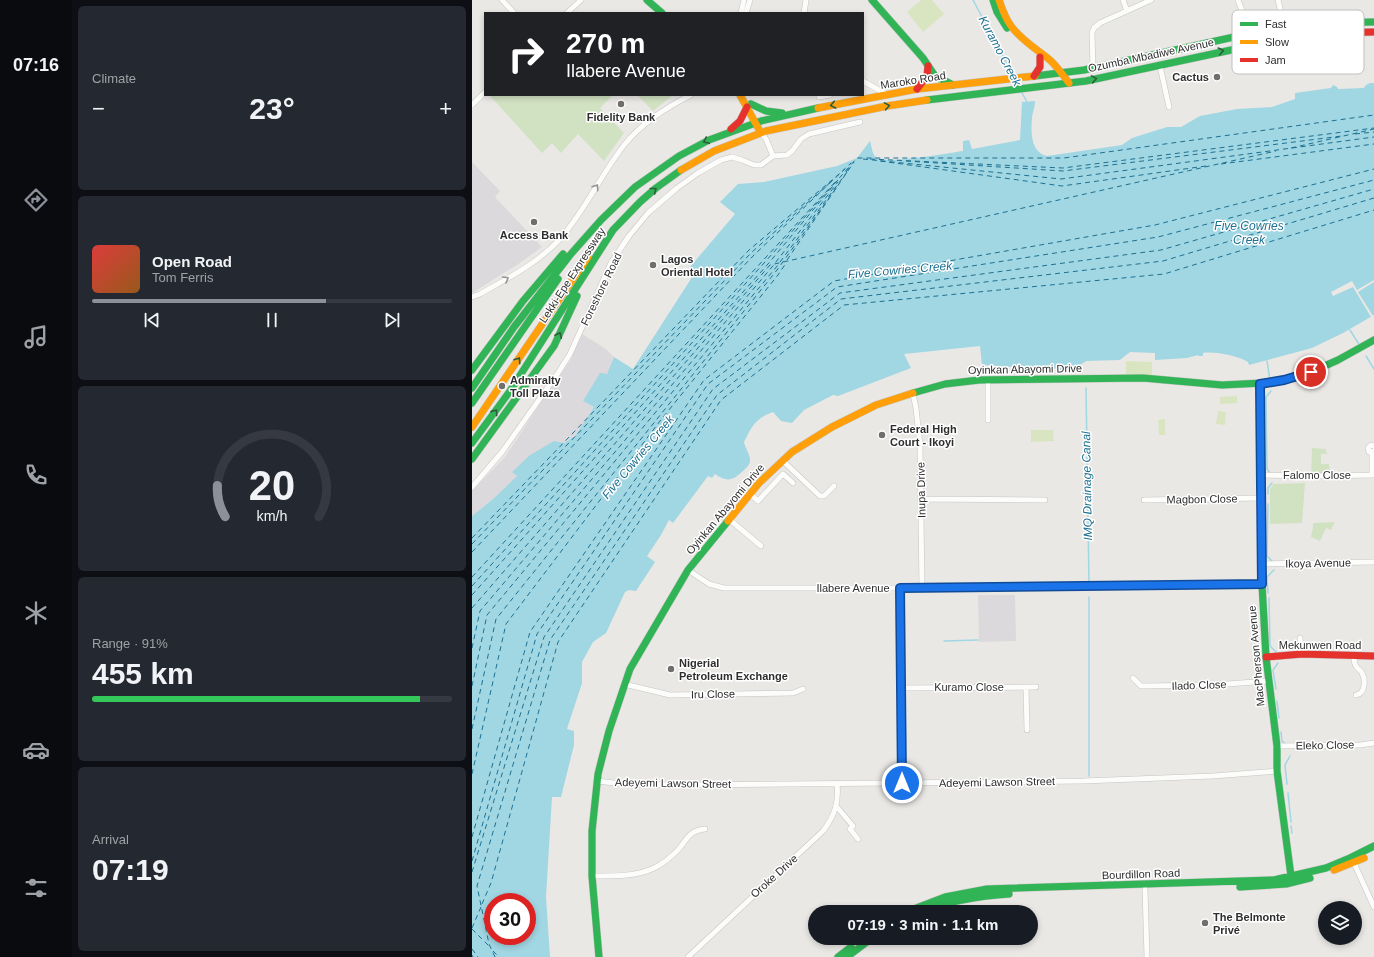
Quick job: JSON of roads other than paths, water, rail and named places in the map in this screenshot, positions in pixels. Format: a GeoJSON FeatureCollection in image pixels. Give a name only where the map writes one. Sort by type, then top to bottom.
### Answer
{"type":"FeatureCollection","features":[{"type":"Feature","properties":{"kind":"main road"},"geometry":{"type":"LineString","coordinates":[[647,0],[661,12]]}},
{"type":"Feature","properties":{"kind":"main road"},"geometry":{"type":"LineString","coordinates":[[872,0],[902,33],[938,78],[953,85]]}},
{"type":"Feature","properties":{"kind":"main road"},"geometry":{"type":"LineString","coordinates":[[993,0],[997,12],[1008,29],[1059,73],[1060,84]]}},
{"type":"Feature","properties":{"kind":"main road"},"geometry":{"type":"LineString","coordinates":[[1000,0],[1006,18],[1012,28],[1069,84]]}},
{"type":"Feature","properties":{"kind":"main road","name":"Ozumba Mbadiwe Avenue"},"geometry":{"type":"LineString","coordinates":[[1364,22],[1374,22]]}},
{"type":"Feature","properties":{"kind":"main road","name":"Ozumba Mbadiwe Avenue"},"geometry":{"type":"LineString","coordinates":[[1364,32],[1374,32]]}},
{"type":"Feature","properties":{"kind":"main road","name":"Ozumba Mbadiwe Avenue"},"geometry":{"type":"LineString","coordinates":[[1031,76],[1093,68],[1232,37]]}},
{"type":"Feature","properties":{"kind":"main road","name":"Ozumba Mbadiwe Avenue"},"geometry":{"type":"LineString","coordinates":[[1027,87],[1069,84],[1232,50]]}},
{"type":"Feature","properties":{"kind":"main road"},"geometry":{"type":"LineString","coordinates":[[1031,76],[1040,67],[1040,57]]}},
{"type":"Feature","properties":{"kind":"main road"},"geometry":{"type":"LineString","coordinates":[[917,89],[928,76],[928,66]]}},
{"type":"Feature","properties":{"kind":"main road","name":"Maroko Road"},"geometry":{"type":"LineString","coordinates":[[758,122],[793,113],[887,94],[917,89],[1031,76]]}},
{"type":"Feature","properties":{"kind":"main road","name":"Maroko Road"},"geometry":{"type":"LineString","coordinates":[[764,132],[887,106],[1027,87]]}},
{"type":"Feature","properties":{"kind":"main road"},"geometry":{"type":"LineString","coordinates":[[741,96],[749,105],[772,113],[793,113]]}},
{"type":"Feature","properties":{"kind":"main road"},"geometry":{"type":"LineString","coordinates":[[746,96],[749,105],[764,132]]}},
{"type":"Feature","properties":{"kind":"main road"},"geometry":{"type":"LineString","coordinates":[[725,133],[740,122],[749,105]]}},
{"type":"Feature","properties":{"kind":"main road","name":"Lekki-Epe Expressway"},"geometry":{"type":"LineString","coordinates":[[472,388],[514,327],[570,255],[601,220],[635,188],[679,156],[725,133],[758,122]]}},
{"type":"Feature","properties":{"kind":"main road","name":"Lekki-Epe Expressway"},"geometry":{"type":"LineString","coordinates":[[472,443],[510,391],[545,338],[599,250],[626,216],[656,188],[692,162],[714,151],[764,132]]}},
{"type":"Feature","properties":{"kind":"main road"},"geometry":{"type":"LineString","coordinates":[[472,427],[598,244],[626,216]]}},
{"type":"Feature","properties":{"kind":"main road"},"geometry":{"type":"LineString","coordinates":[[472,370],[528,295],[580,236],[601,220]]}},
{"type":"Feature","properties":{"kind":"main road"},"geometry":{"type":"LineString","coordinates":[[472,403],[601,220]]}},
{"type":"Feature","properties":{"kind":"main road"},"geometry":{"type":"LineString","coordinates":[[472,459],[554,346],[599,250]]}},
{"type":"Feature","properties":{"kind":"main road","name":"Oyinkan Abayomi Drive"},"geometry":{"type":"LineString","coordinates":[[598,957],[592,876],[592,831],[597,782],[609,731],[630,669],[688,570],[750,494],[783,461],[804,444],[832,426],[876,405],[945,384],[963,381],[988,380],[1160,378],[1222,385],[1260,384],[1284,380],[1320,369],[1335,363],[1374,340]]}},
{"type":"Feature","properties":{"kind":"main road","name":"MacPherson Avenue"},"geometry":{"type":"LineString","coordinates":[[1260,384],[1262,584],[1266,657],[1277,746],[1277,771],[1291,876]]}},
{"type":"Feature","properties":{"kind":"main road","name":"Mekunwen Road"},"geometry":{"type":"LineString","coordinates":[[1266,657],[1302,654],[1374,656]]}},
{"type":"Feature","properties":{"kind":"main road","name":"Bourdillon Road"},"geometry":{"type":"LineString","coordinates":[[924,905],[944,897],[968,891],[987,889],[1274,880],[1306,874],[1324,868],[1359,854],[1374,846]]}},
{"type":"Feature","properties":{"kind":"main road","name":"Bourdillon Road"},"geometry":{"type":"LineString","coordinates":[[940,905],[951,901],[986,895],[1145,889],[1254,887],[1286,884],[1316,876],[1374,853]]}},
{"type":"Feature","properties":{"kind":"main road"},"geometry":{"type":"LineString","coordinates":[[838,957],[853,945]]}},
{"type":"Feature","properties":{"kind":"main road"},"geometry":{"type":"LineString","coordinates":[[847,957],[863,945]]}},
{"type":"Feature","properties":{"kind":"street"},"geometry":{"type":"LineString","coordinates":[[502,0],[513,12]]}},
{"type":"Feature","properties":{"kind":"street"},"geometry":{"type":"LineString","coordinates":[[568,12],[581,0]]}},
{"type":"Feature","properties":{"kind":"street"},"geometry":{"type":"LineString","coordinates":[[741,12],[744,0]]}},
{"type":"Feature","properties":{"kind":"street"},"geometry":{"type":"LineString","coordinates":[[746,12],[750,0]]}},
{"type":"Feature","properties":{"kind":"street"},"geometry":{"type":"LineString","coordinates":[[804,12],[806,0]]}},
{"type":"Feature","properties":{"kind":"street"},"geometry":{"type":"LineString","coordinates":[[1123,0],[1127,10]]}},
{"type":"Feature","properties":{"kind":"street"},"geometry":{"type":"LineString","coordinates":[[1093,68],[1092,33],[1094,28],[1100,23],[1151,0]]}},
{"type":"Feature","properties":{"kind":"street"},"geometry":{"type":"LineString","coordinates":[[1238,0],[1242,10]]}},
{"type":"Feature","properties":{"kind":"street"},"geometry":{"type":"LineString","coordinates":[[1278,0],[1280,10]]}},
{"type":"Feature","properties":{"kind":"street"},"geometry":{"type":"LineString","coordinates":[[1225,39],[1232,36]]}},
{"type":"Feature","properties":{"kind":"street"},"geometry":{"type":"LineString","coordinates":[[1160,66],[1169,107]]}},
{"type":"Feature","properties":{"kind":"street"},"geometry":{"type":"LineString","coordinates":[[864,82],[887,94]]}},
{"type":"Feature","properties":{"kind":"street"},"geometry":{"type":"LineString","coordinates":[[472,105],[484,93]]}},
{"type":"Feature","properties":{"kind":"street"},"geometry":{"type":"LineString","coordinates":[[472,297],[480,294],[524,268],[548,251],[569,228],[609,166],[633,135],[670,107],[688,96]]}},
{"type":"Feature","properties":{"kind":"street"},"geometry":{"type":"LineString","coordinates":[[819,97],[824,96]]}},
{"type":"Feature","properties":{"kind":"street","name":"Foreshore Road"},"geometry":{"type":"LineString","coordinates":[[472,486],[502,452],[558,373],[570,354],[611,263],[629,236],[648,213],[676,188],[721,160],[727,158],[737,158],[758,166],[773,156],[787,155],[801,139],[809,134],[860,122]]}},
{"type":"Feature","properties":{"kind":"street"},"geometry":{"type":"LineString","coordinates":[[764,132],[773,156]]}},
{"type":"Feature","properties":{"kind":"street"},"geometry":{"type":"LineString","coordinates":[[988,380],[988,420]]}},
{"type":"Feature","properties":{"kind":"street","name":"Inupa Drive"},"geometry":{"type":"LineString","coordinates":[[913,394],[920,445],[922,588]]}},
{"type":"Feature","properties":{"kind":"street"},"geometry":{"type":"LineString","coordinates":[[1373,475],[1373,452],[1368,451],[1368,448],[1371,445],[1374,446]]}},
{"type":"Feature","properties":{"kind":"street"},"geometry":{"type":"LineString","coordinates":[[783,461],[820,496],[824,496],[834,486]]}},
{"type":"Feature","properties":{"kind":"street"},"geometry":{"type":"LineString","coordinates":[[750,494],[758,501],[783,474],[793,483]]}},
{"type":"Feature","properties":{"kind":"street","name":"Falomo Close"},"geometry":{"type":"LineString","coordinates":[[1261,475],[1373,475]]}},
{"type":"Feature","properties":{"kind":"street","name":"Magbon Close"},"geometry":{"type":"LineString","coordinates":[[1144,500],[1261,498]]}},
{"type":"Feature","properties":{"kind":"street"},"geometry":{"type":"LineString","coordinates":[[921,499],[1045,500]]}},
{"type":"Feature","properties":{"kind":"street"},"geometry":{"type":"LineString","coordinates":[[730,520],[760,546]]}},
{"type":"Feature","properties":{"kind":"street","name":"Ikoya Avenue"},"geometry":{"type":"LineString","coordinates":[[1262,564],[1374,562]]}},
{"type":"Feature","properties":{"kind":"street","name":"Ilabere Avenue"},"geometry":{"type":"LineString","coordinates":[[688,570],[709,584],[724,588],[922,588],[1262,584]]}},
{"type":"Feature","properties":{"kind":"street"},"geometry":{"type":"LineString","coordinates":[[900,588],[902,783]]}},
{"type":"Feature","properties":{"kind":"street"},"geometry":{"type":"LineString","coordinates":[[1300,638],[1302,654]]}},
{"type":"Feature","properties":{"kind":"street"},"geometry":{"type":"LineString","coordinates":[[1354,656],[1355,665],[1362,673],[1364,682],[1362,692],[1356,695]]}},
{"type":"Feature","properties":{"kind":"street","name":"Ilado Close"},"geometry":{"type":"LineString","coordinates":[[1133,678],[1138,684],[1144,686],[1213,685],[1269,681]]}},
{"type":"Feature","properties":{"kind":"street","name":"Iru Close"},"geometry":{"type":"LineString","coordinates":[[624,684],[650,691],[675,695],[793,693],[803,689]]}},
{"type":"Feature","properties":{"kind":"street"},"geometry":{"type":"LineString","coordinates":[[1026,687],[1027,730]]}},
{"type":"Feature","properties":{"kind":"street","name":"Kuramo Close"},"geometry":{"type":"LineString","coordinates":[[902,688],[1036,687]]}},
{"type":"Feature","properties":{"kind":"street","name":"Eleko Close"},"geometry":{"type":"LineString","coordinates":[[1277,746],[1363,745],[1374,743]]}},
{"type":"Feature","properties":{"kind":"street","name":"Adeyemi Lawson Street"},"geometry":{"type":"LineString","coordinates":[[597,782],[664,784],[1083,781],[1213,776],[1277,771]]}},
{"type":"Feature","properties":{"kind":"street","name":"Oroke Drive"},"geometry":{"type":"LineString","coordinates":[[688,957],[823,831],[830,822],[837,807],[837,783]]}},
{"type":"Feature","properties":{"kind":"street"},"geometry":{"type":"LineString","coordinates":[[837,807],[853,826],[850,829],[858,838]]}},
{"type":"Feature","properties":{"kind":"street"},"geometry":{"type":"LineString","coordinates":[[592,876],[633,874],[653,869],[674,854],[692,833],[699,830],[705,830]]}},
{"type":"Feature","properties":{"kind":"street"},"geometry":{"type":"LineString","coordinates":[[1354,862],[1374,908]]}},
{"type":"Feature","properties":{"kind":"street"},"geometry":{"type":"LineString","coordinates":[[1145,889],[1147,957]]}},
{"type":"Feature","properties":{"kind":"water","name":"Five Cowries Creek"},"geometry":{"type":"Polygon","coordinates":[[[1370,83],[1374,83],[1374,315],[1343,333],[1312,348],[1249,365],[1248,362],[1226,354],[1203,353],[1203,356],[1198,355],[1187,358],[1155,360],[1155,353],[1130,352],[1120,360],[1086,361],[1074,369],[1060,370],[1046,366],[1032,368],[982,365],[980,346],[904,354],[911,368],[838,396],[833,395],[804,410],[792,423],[781,421],[773,412],[758,420],[752,427],[744,442],[750,458],[748,466],[736,477],[730,479],[723,479],[715,474],[712,478],[708,476],[673,523],[669,520],[647,556],[655,562],[636,591],[629,590],[625,592],[606,633],[593,642],[582,662],[582,683],[567,729],[574,731],[574,745],[561,797],[552,797],[546,897],[550,957],[472,957],[472,516],[493,499],[517,476],[512,472],[530,455],[554,441],[564,443],[575,436],[594,407],[583,401],[600,373],[607,374],[614,357],[633,369],[696,271],[690,267],[735,214],[720,202],[738,184],[764,182],[837,166],[857,158],[870,141],[875,157],[883,160],[893,160],[919,158],[963,151],[963,141],[969,140],[972,149],[1020,140],[1022,102],[1035,101],[1032,117],[1033,140],[1037,150],[1041,154],[1047,156],[1122,145],[1132,138],[1167,127],[1181,127],[1200,116],[1237,109],[1272,107],[1295,99],[1295,93],[1331,88],[1333,85],[1338,89],[1364,88],[1370,83]]]}},
{"type":"Feature","properties":{"kind":"waterway","name":"Kuramo Creek"},"geometry":{"type":"LineString","coordinates":[[973,0],[1013,75]]}},
{"type":"Feature","properties":{"kind":"waterway","name":"Kuramo Creek"},"geometry":{"type":"LineString","coordinates":[[1022,93],[1027,102]]}},
{"type":"Feature","properties":{"kind":"waterway"},"geometry":{"type":"LineString","coordinates":[[1350,330],[1360,346]]}},
{"type":"Feature","properties":{"kind":"waterway"},"geometry":{"type":"LineString","coordinates":[[1366,356],[1374,369]]}},
{"type":"Feature","properties":{"kind":"waterway"},"geometry":{"type":"LineString","coordinates":[[1267,361],[1270,380]]}},
{"type":"Feature","properties":{"kind":"waterway","name":"IMQ Drainage Canal"},"geometry":{"type":"LineString","coordinates":[[1086,388],[1089,585]]}},
{"type":"Feature","properties":{"kind":"waterway"},"geometry":{"type":"LineString","coordinates":[[1271,391],[1266,397],[1267,469],[1271,474]]}},
{"type":"Feature","properties":{"kind":"waterway"},"geometry":{"type":"LineString","coordinates":[[1268,494],[1268,488],[1272,483]]}},
{"type":"Feature","properties":{"kind":"waterway"},"geometry":{"type":"LineString","coordinates":[[1268,504],[1267,556],[1273,562]]}},
{"type":"Feature","properties":{"kind":"waterway"},"geometry":{"type":"LineString","coordinates":[[1268,593],[1267,577],[1274,570]]}},
{"type":"Feature","properties":{"kind":"waterway","name":"IMQ Drainage Canal"},"geometry":{"type":"LineString","coordinates":[[1089,597],[1089,776]]}},
{"type":"Feature","properties":{"kind":"waterway"},"geometry":{"type":"LineString","coordinates":[[1269,598],[1270,646],[1277,653]]}},
{"type":"Feature","properties":{"kind":"waterway"},"geometry":{"type":"LineString","coordinates":[[944,641],[978,640]]}},
{"type":"Feature","properties":{"kind":"waterway"},"geometry":{"type":"LineString","coordinates":[[1276,689],[1273,670],[1278,663]]}},
{"type":"Feature","properties":{"kind":"waterway"},"geometry":{"type":"LineString","coordinates":[[1277,701],[1279,718]]}},
{"type":"Feature","properties":{"kind":"waterway"},"geometry":{"type":"LineString","coordinates":[[1281,732],[1282,741],[1287,745]]}},
{"type":"Feature","properties":{"kind":"waterway"},"geometry":{"type":"LineString","coordinates":[[1287,784],[1285,765],[1290,756]]}},
{"type":"Feature","properties":{"kind":"waterway"},"geometry":{"type":"LineString","coordinates":[[1288,793],[1291,822]]}},
{"type":"Feature","properties":{"kind":"waterway"},"geometry":{"type":"LineString","coordinates":[[1291,826],[1292,833]]}},
{"type":"Feature","properties":{"kind":"place","name":"Cactus"},"geometry":{"type":"Point","coordinates":[1217,77]}},
{"type":"Feature","properties":{"kind":"place","name":"Fidelity Bank"},"geometry":{"type":"Point","coordinates":[621,104]}},
{"type":"Feature","properties":{"kind":"place","name":"Access Bank"},"geometry":{"type":"Point","coordinates":[534,222]}},
{"type":"Feature","properties":{"kind":"place","name":"Lagos Oriental Hotel"},"geometry":{"type":"Point","coordinates":[653,265]}},
{"type":"Feature","properties":{"kind":"place","name":"Admiralty Toll Plaza"},"geometry":{"type":"Point","coordinates":[502,386]}},
{"type":"Feature","properties":{"kind":"place","name":"Federal High Court - Ikoyi"},"geometry":{"type":"Point","coordinates":[882,435]}},
{"type":"Feature","properties":{"kind":"place","name":"Nigerial Petroleum Exchange"},"geometry":{"type":"Point","coordinates":[671,669]}},
{"type":"Feature","properties":{"kind":"place","name":"The Belmonte Privé"},"geometry":{"type":"Point","coordinates":[1205,923]}}]}
